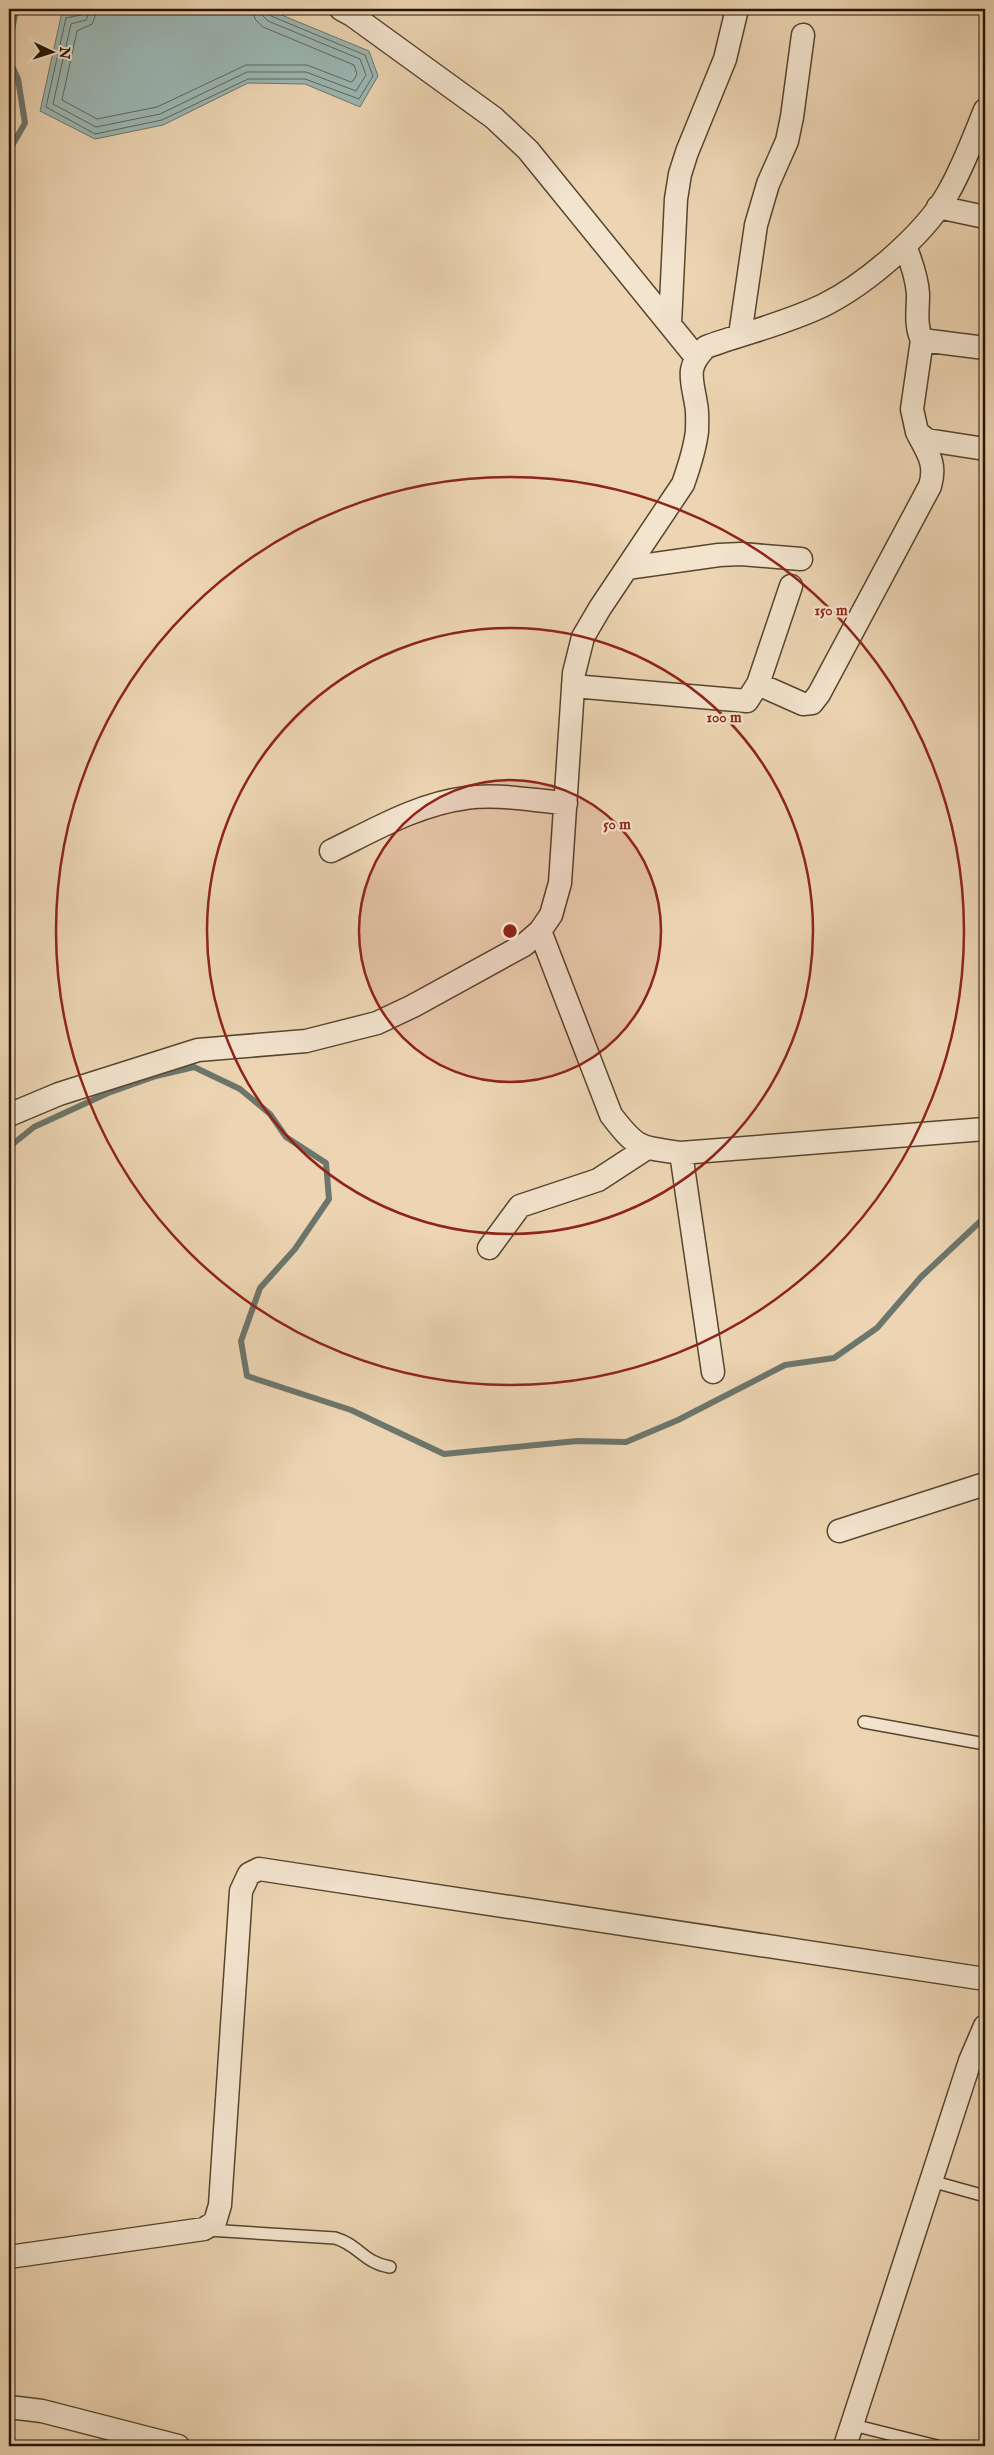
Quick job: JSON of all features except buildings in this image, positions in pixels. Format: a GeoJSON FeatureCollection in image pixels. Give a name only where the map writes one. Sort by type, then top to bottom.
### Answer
{"type":"FeatureCollection","features":[{"type":"Feature","properties":{"kind":"street"},"geometry":{"type":"LineString","coordinates":[[670,324],[676,199],[680,174],[725,59],[737,9]]}},
{"type":"Feature","properties":{"kind":"street"},"geometry":{"type":"LineString","coordinates":[[349,11],[512,133],[528,150],[696,357]]}},
{"type":"Feature","properties":{"kind":"street"},"geometry":{"type":"LineString","coordinates":[[740,335],[756,224],[768,184],[787,141],[803,35]]}},
{"type":"Feature","properties":{"kind":"street"},"geometry":{"type":"LineString","coordinates":[[9,1115],[59,1094],[198,1050],[306,1041],[377,1023],[413,1006],[524,945],[540,931],[551,915],[560,883],[574,673],[584,637],[683,484],[691,461],[696,433],[697,406],[690,375],[696,357],[706,347],[826,304],[867,277],[905,246],[948,194],[985,110]]}},
{"type":"Feature","properties":{"kind":"street"},"geometry":{"type":"LineString","coordinates":[[938,207],[985,217]]}},
{"type":"Feature","properties":{"kind":"street"},"geometry":{"type":"LineString","coordinates":[[758,684],[802,704],[812,703],[819,694],[930,486],[934,474],[933,463],[917,432],[912,410],[922,340],[917,329],[918,294],[915,274],[905,246]]}},
{"type":"Feature","properties":{"kind":"street"},"geometry":{"type":"LineString","coordinates":[[922,340],[985,348]]}},
{"type":"Feature","properties":{"kind":"street"},"geometry":{"type":"LineString","coordinates":[[917,432],[926,440],[985,449]]}},
{"type":"Feature","properties":{"kind":"street"},"geometry":{"type":"LineString","coordinates":[[627,568],[719,555],[741,554],[801,558]]}},
{"type":"Feature","properties":{"kind":"street"},"geometry":{"type":"LineString","coordinates":[[573,686],[740,702],[747,701],[758,684],[791,586]]}},
{"type":"Feature","properties":{"kind":"street"},"geometry":{"type":"LineString","coordinates":[[331,851],[421,809],[448,801],[468,797],[566,803]]}},
{"type":"Feature","properties":{"kind":"street"},"geometry":{"type":"LineString","coordinates":[[540,931],[611,1115],[630,1140],[647,1148],[681,1153],[985,1129]]}},
{"type":"Feature","properties":{"kind":"street"},"geometry":{"type":"LineString","coordinates":[[489,1248],[520,1206],[598,1180],[647,1148]]}},
{"type":"Feature","properties":{"kind":"street"},"geometry":{"type":"LineString","coordinates":[[681,1153],[713,1372]]}},
{"type":"Feature","properties":{"kind":"street"},"geometry":{"type":"LineString","coordinates":[[839,1531],[985,1484]]}},
{"type":"Feature","properties":{"kind":"street"},"geometry":{"type":"LineString","coordinates":[[9,2257],[204,2230],[215,2222],[220,2205],[241,1891],[249,1874],[259,1869],[985,1979]]}},
{"type":"Feature","properties":{"kind":"street"},"geometry":{"type":"LineString","coordinates":[[845,2446],[970,2061],[985,2026]]}},
{"type":"Feature","properties":{"kind":"street"},"geometry":{"type":"LineString","coordinates":[[9,2407],[42,2410],[178,2446]]}},
{"type":"Feature","properties":{"kind":"lane"},"geometry":{"type":"LineString","coordinates":[[864,1722],[985,1744]]}},
{"type":"Feature","properties":{"kind":"lane"},"geometry":{"type":"LineString","coordinates":[[931,2181],[985,2196]]}},
{"type":"Feature","properties":{"kind":"lane"},"geometry":{"type":"LineString","coordinates":[[204,2230],[335,2238],[349,2242],[368,2260],[378,2265],[390,2267]]}},
{"type":"Feature","properties":{"kind":"lane"},"geometry":{"type":"LineString","coordinates":[[853,2425],[937,2446]]}},
{"type":"Feature","properties":{"kind":"water"},"geometry":{"type":"Polygon","coordinates":[[[118,9],[267,9],[369,51],[378,76],[360,107],[305,84],[248,83],[163,125],[95,139],[40,111],[62,12],[118,9]]]}},
{"type":"Feature","properties":{"kind":"waterway"},"geometry":{"type":"LineString","coordinates":[[9,47],[16,9]]}},
{"type":"Feature","properties":{"kind":"waterway"},"geometry":{"type":"LineString","coordinates":[[9,59],[18,79],[25,123],[9,151]]}},
{"type":"Feature","properties":{"kind":"waterway"},"geometry":{"type":"LineString","coordinates":[[9,1147],[34,1127],[108,1093],[156,1076],[194,1067],[240,1089],[270,1114],[286,1137],[326,1163],[329,1199],[295,1249],[260,1288],[241,1341],[247,1376],[351,1410],[444,1454],[577,1441],[626,1442],[678,1420],[785,1365],[834,1358],[877,1328],[921,1277],[985,1217]]}}]}
